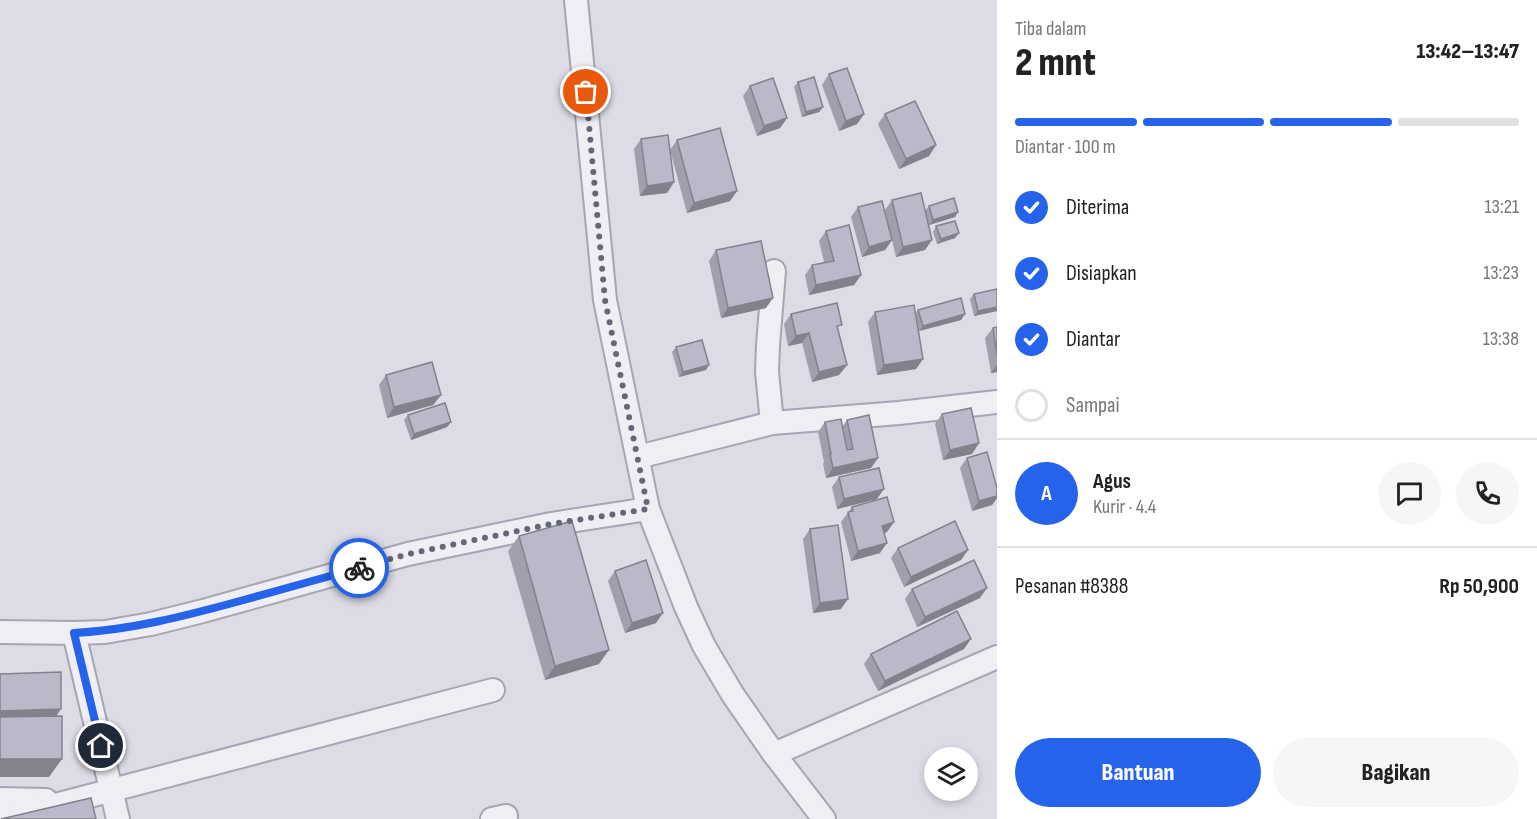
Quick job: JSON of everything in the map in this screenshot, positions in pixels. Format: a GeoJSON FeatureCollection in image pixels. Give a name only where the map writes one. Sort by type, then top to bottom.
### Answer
{"type":"FeatureCollection","features":[{"type":"Feature","properties":{"kind":"street"},"geometry":{"type":"LineString","coordinates":[[576,0],[605,300],[648,509],[686,607],[704,646],[733,695],[774,754],[824,819]]}},
{"type":"Feature","properties":{"kind":"street"},"geometry":{"type":"LineString","coordinates":[[772,423],[767,372],[774,271]]}},
{"type":"Feature","properties":{"kind":"street"},"geometry":{"type":"LineString","coordinates":[[638,457],[772,423],[899,413],[997,402]]}},
{"type":"Feature","properties":{"kind":"street"},"geometry":{"type":"LineString","coordinates":[[0,632],[105,632],[152,624],[408,554],[551,524],[648,509]]}},
{"type":"Feature","properties":{"kind":"street"},"geometry":{"type":"LineString","coordinates":[[74,633],[118,819]]}},
{"type":"Feature","properties":{"kind":"street"},"geometry":{"type":"LineString","coordinates":[[774,754],[997,657]]}},
{"type":"Feature","properties":{"kind":"street"},"geometry":{"type":"LineString","coordinates":[[2,819],[494,690]]}},
{"type":"Feature","properties":{"kind":"street"},"geometry":{"type":"LineString","coordinates":[[0,799],[71,801]]}},
{"type":"Feature","properties":{"kind":"building"},"geometry":{"type":"Polygon","coordinates":[[[847,68],[864,114],[846,121],[829,74],[847,68]]]}},
{"type":"Feature","properties":{"kind":"building"},"geometry":{"type":"Polygon","coordinates":[[[814,77],[823,107],[806,112],[798,82],[814,77]]]}},
{"type":"Feature","properties":{"kind":"building"},"geometry":{"type":"Polygon","coordinates":[[[773,78],[787,118],[764,126],[750,86],[773,78]]]}},
{"type":"Feature","properties":{"kind":"building"},"geometry":{"type":"Polygon","coordinates":[[[915,101],[936,145],[906,159],[885,114],[915,101]]]}},
{"type":"Feature","properties":{"kind":"building"},"geometry":{"type":"Polygon","coordinates":[[[720,128],[737,191],[694,203],[677,140],[720,128]]]}},
{"type":"Feature","properties":{"kind":"building"},"geometry":{"type":"Polygon","coordinates":[[[668,135],[674,182],[647,186],[641,139],[668,135]]]}},
{"type":"Feature","properties":{"kind":"building"},"geometry":{"type":"Polygon","coordinates":[[[921,193],[932,240],[903,247],[892,200],[921,193]]]}},
{"type":"Feature","properties":{"kind":"building"},"geometry":{"type":"Polygon","coordinates":[[[954,198],[958,212],[933,220],[929,206],[954,198]]]}},
{"type":"Feature","properties":{"kind":"building"},"geometry":{"type":"Polygon","coordinates":[[[882,201],[892,240],[869,247],[858,207],[882,201]]]}},
{"type":"Feature","properties":{"kind":"building"},"geometry":{"type":"Polygon","coordinates":[[[955,221],[959,233],[941,239],[936,226],[955,221]]]}},
{"type":"Feature","properties":{"kind":"building"},"geometry":{"type":"Polygon","coordinates":[[[849,225],[861,275],[816,285],[812,265],[834,261],[826,231],[849,225]]]}},
{"type":"Feature","properties":{"kind":"building"},"geometry":{"type":"Polygon","coordinates":[[[761,241],[773,298],[728,308],[716,250],[761,241]]]}},
{"type":"Feature","properties":{"kind":"building"},"geometry":{"type":"Polygon","coordinates":[[[997,289],[997,307],[978,311],[974,294],[997,289]]]}},
{"type":"Feature","properties":{"kind":"building"},"geometry":{"type":"Polygon","coordinates":[[[961,298],[965,314],[923,326],[918,310],[961,298]]]}},
{"type":"Feature","properties":{"kind":"building"},"geometry":{"type":"Polygon","coordinates":[[[837,303],[842,325],[837,326],[847,365],[819,372],[809,333],[796,336],[791,314],[837,303]]]}},
{"type":"Feature","properties":{"kind":"building"},"geometry":{"type":"Polygon","coordinates":[[[914,305],[923,359],[884,365],[875,312],[914,305]]]}},
{"type":"Feature","properties":{"kind":"building"},"geometry":{"type":"Polygon","coordinates":[[[997,327],[997,355],[993,328],[997,327]]]}},
{"type":"Feature","properties":{"kind":"building"},"geometry":{"type":"Polygon","coordinates":[[[702,340],[709,365],[683,372],[676,347],[702,340]]]}},
{"type":"Feature","properties":{"kind":"building"},"geometry":{"type":"Polygon","coordinates":[[[432,362],[441,395],[394,407],[386,375],[432,362]]]}},
{"type":"Feature","properties":{"kind":"building"},"geometry":{"type":"Polygon","coordinates":[[[445,403],[451,422],[414,434],[408,415],[445,403]]]}},
{"type":"Feature","properties":{"kind":"building"},"geometry":{"type":"Polygon","coordinates":[[[971,408],[979,443],[950,450],[942,414],[971,408]]]}},
{"type":"Feature","properties":{"kind":"building"},"geometry":{"type":"Polygon","coordinates":[[[869,415],[878,458],[833,468],[825,422],[841,419],[847,450],[853,449],[847,420],[869,415]]]}},
{"type":"Feature","properties":{"kind":"building"},"geometry":{"type":"Polygon","coordinates":[[[987,452],[997,496],[979,501],[967,458],[987,452]]]}},
{"type":"Feature","properties":{"kind":"building"},"geometry":{"type":"Polygon","coordinates":[[[879,468],[884,489],[844,499],[839,477],[879,468]]]}},
{"type":"Feature","properties":{"kind":"building"},"geometry":{"type":"Polygon","coordinates":[[[887,497],[894,522],[882,526],[887,543],[858,551],[848,512],[853,511],[852,507],[887,497]]]}},
{"type":"Feature","properties":{"kind":"building"},"geometry":{"type":"Polygon","coordinates":[[[572,521],[609,650],[555,666],[519,536],[572,521]]]}},
{"type":"Feature","properties":{"kind":"building"},"geometry":{"type":"Polygon","coordinates":[[[955,521],[968,550],[911,577],[898,548],[955,521]]]}},
{"type":"Feature","properties":{"kind":"building"},"geometry":{"type":"Polygon","coordinates":[[[838,525],[848,599],[820,603],[810,529],[838,525]]]}},
{"type":"Feature","properties":{"kind":"building"},"geometry":{"type":"Polygon","coordinates":[[[646,560],[663,613],[632,623],[615,571],[646,560]]]}},
{"type":"Feature","properties":{"kind":"building"},"geometry":{"type":"Polygon","coordinates":[[[974,560],[987,588],[925,617],[912,589],[974,560]]]}},
{"type":"Feature","properties":{"kind":"building"},"geometry":{"type":"Polygon","coordinates":[[[957,611],[971,639],[885,681],[871,654],[957,611]]]}},
{"type":"Feature","properties":{"kind":"building"},"geometry":{"type":"Polygon","coordinates":[[[61,672],[61,709],[0,711],[0,674],[61,672]]]}},
{"type":"Feature","properties":{"kind":"building"},"geometry":{"type":"Polygon","coordinates":[[[62,716],[62,759],[0,759],[0,717],[62,716]]]}},
{"type":"Feature","properties":{"kind":"building"},"geometry":{"type":"Polygon","coordinates":[[[91,798],[96,819],[1,819],[91,798]]]}},
{"type":"Feature","properties":{"kind":"way so far"},"geometry":{"type":"LineString","coordinates":[[359,568],[408,554],[551,524],[648,509],[605,300],[586,92]]}},
{"type":"Feature","properties":{"kind":"route"},"geometry":{"type":"LineString","coordinates":[[101,746],[74,633],[105,632],[152,624],[359,568]]}}]}
